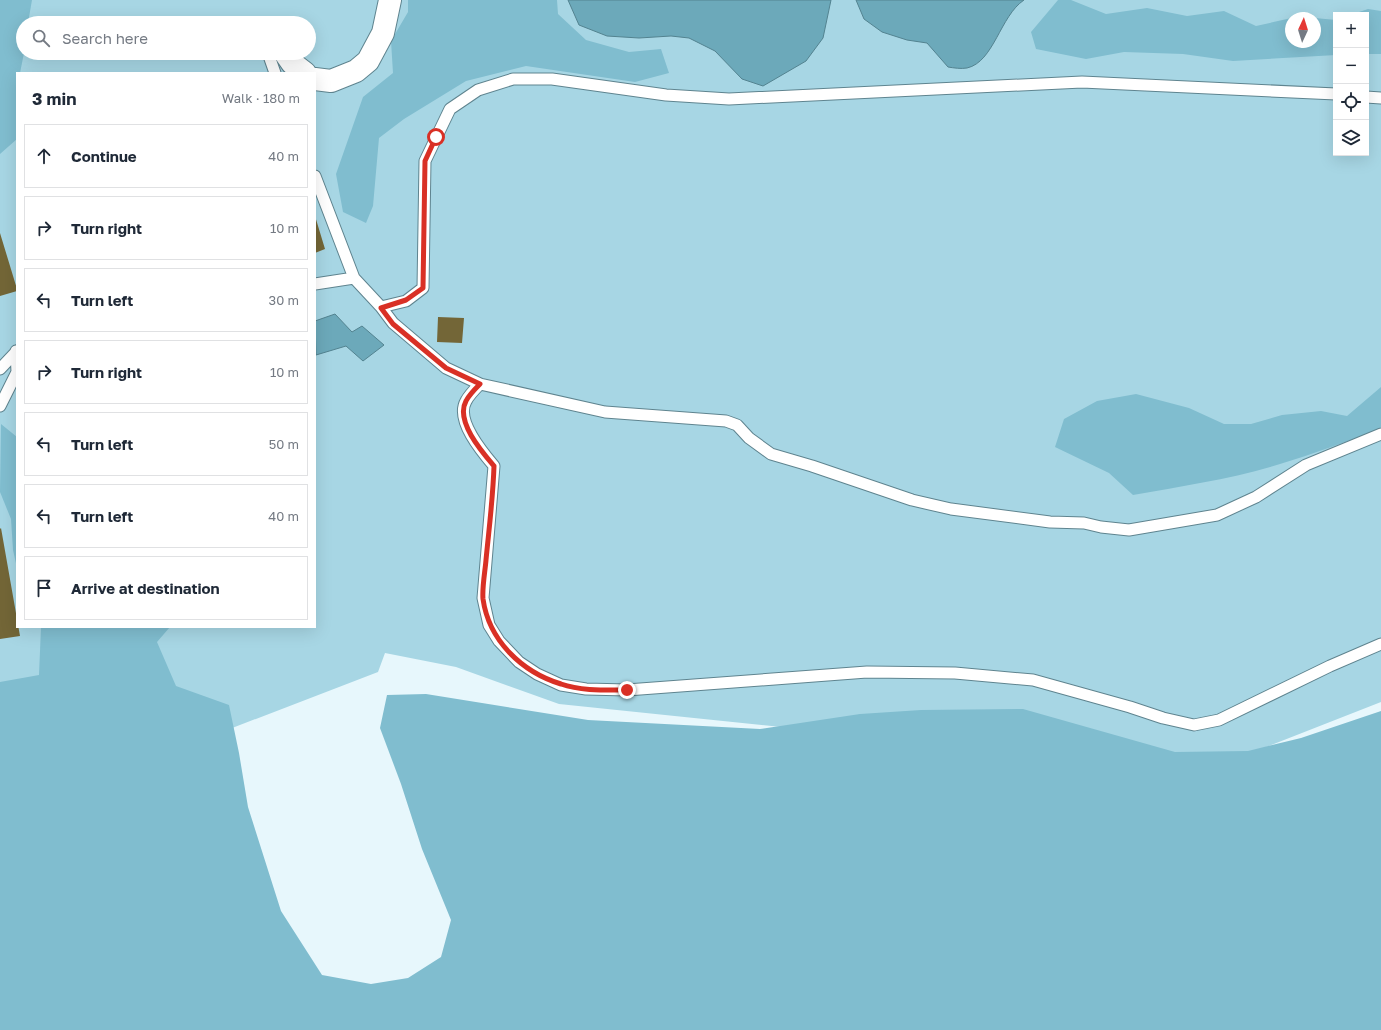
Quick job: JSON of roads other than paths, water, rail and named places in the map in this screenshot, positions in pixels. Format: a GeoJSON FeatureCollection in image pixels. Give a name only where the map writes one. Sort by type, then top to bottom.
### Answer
{"type":"FeatureCollection","features":[{"type":"Feature","properties":{"kind":"street"},"geometry":{"type":"LineString","coordinates":[[316,79],[331,81],[356,71],[368,61],[383,33],[390,0]]}},
{"type":"Feature","properties":{"kind":"street"},"geometry":{"type":"LineString","coordinates":[[290,60],[304,72]]}},
{"type":"Feature","properties":{"kind":"lane"},"geometry":{"type":"LineString","coordinates":[[271,60],[276,72]]}},
{"type":"Feature","properties":{"kind":"lane"},"geometry":{"type":"LineString","coordinates":[[381,308],[406,300],[423,288],[425,161],[450,109],[478,90],[513,79],[552,79],[666,95],[729,99],[1082,82],[1333,94]]}},
{"type":"Feature","properties":{"kind":"lane"},"geometry":{"type":"LineString","coordinates":[[1369,96],[1381,98]]}},
{"type":"Feature","properties":{"kind":"lane"},"geometry":{"type":"LineString","coordinates":[[316,179],[354,278],[393,324],[446,368],[480,384],[605,412],[726,421],[737,424],[749,438],[771,454],[812,466],[912,500],[951,509],[1050,522],[1084,523],[1101,528],[1129,530],[1217,515],[1256,497],[1306,465],[1381,434]]}},
{"type":"Feature","properties":{"kind":"lane"},"geometry":{"type":"LineString","coordinates":[[316,284],[354,278]]}},
{"type":"Feature","properties":{"kind":"lane"},"geometry":{"type":"LineString","coordinates":[[0,369],[16,352]]}},
{"type":"Feature","properties":{"kind":"lane"},"geometry":{"type":"LineString","coordinates":[[0,406],[16,372]]}},
{"type":"Feature","properties":{"kind":"lane"},"geometry":{"type":"LineString","coordinates":[[480,384],[466,401],[463,414],[471,434],[494,466],[483,598],[489,624],[499,641],[519,662],[537,674],[561,685],[586,689],[627,690],[867,672],[955,673],[1033,680],[1124,704],[1162,718],[1194,725],[1219,720],[1330,666],[1381,644]]}}]}
